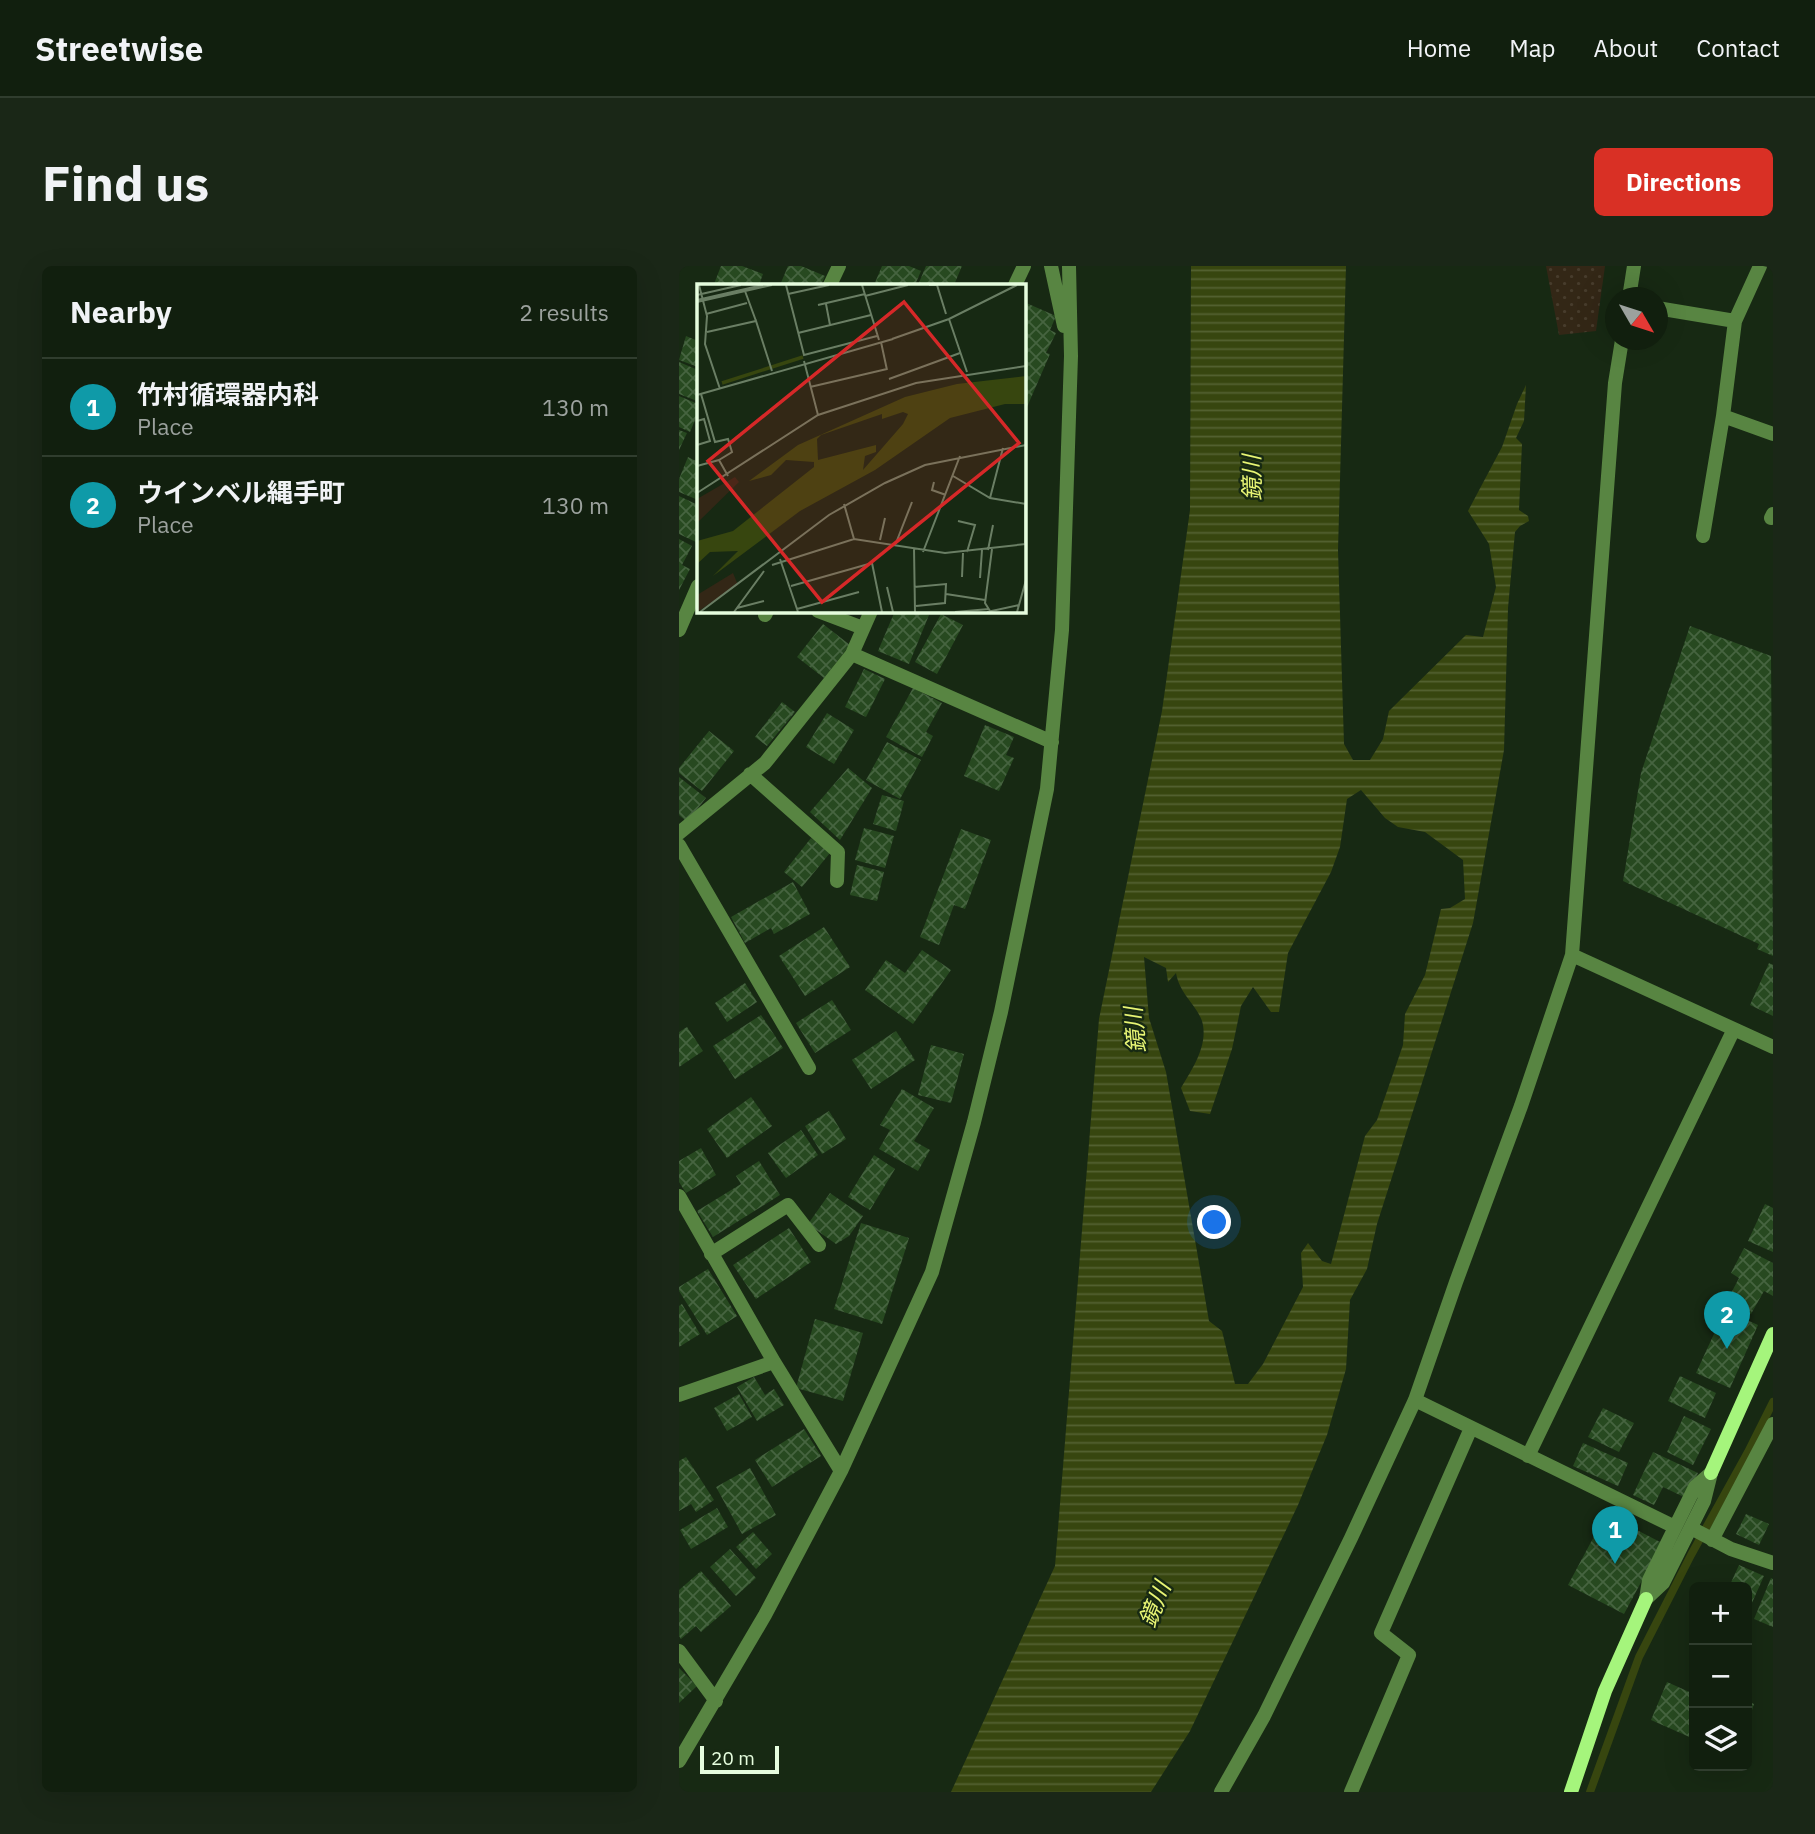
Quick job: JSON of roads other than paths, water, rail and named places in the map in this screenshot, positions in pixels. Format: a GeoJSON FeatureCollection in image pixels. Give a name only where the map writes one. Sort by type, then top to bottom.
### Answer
{"type":"FeatureCollection","features":[{"type":"Feature","properties":{"kind":"street"},"geometry":{"type":"LineString","coordinates":[[830,284],[839,266]]}},
{"type":"Feature","properties":{"kind":"street"},"geometry":{"type":"LineString","coordinates":[[1015,284],[1024,266]]}},
{"type":"Feature","properties":{"kind":"street"},"geometry":{"type":"LineString","coordinates":[[1051,266],[1071,356]]}},
{"type":"Feature","properties":{"kind":"street"},"geometry":{"type":"LineString","coordinates":[[679,1761],[765,1615],[841,1471],[932,1272],[974,1122],[1001,1012],[1047,789],[1062,630],[1071,356],[1069,266]]}},
{"type":"Feature","properties":{"kind":"street"},"geometry":{"type":"LineString","coordinates":[[1631,287],[1634,266]]}},
{"type":"Feature","properties":{"kind":"street"},"geometry":{"type":"LineString","coordinates":[[1703,536],[1723,416],[1735,321],[1760,266]]}},
{"type":"Feature","properties":{"kind":"street"},"geometry":{"type":"LineString","coordinates":[[1668,310],[1735,321]]}},
{"type":"Feature","properties":{"kind":"street"},"geometry":{"type":"LineString","coordinates":[[1221,1792],[1269,1704],[1415,1400],[1521,1106],[1571,955],[1615,383],[1620,350]]}},
{"type":"Feature","properties":{"kind":"street"},"geometry":{"type":"LineString","coordinates":[[1723,416],[1773,435]]}},
{"type":"Feature","properties":{"kind":"street"},"geometry":{"type":"LineString","coordinates":[[679,630],[697,588]]}},
{"type":"Feature","properties":{"kind":"street"},"geometry":{"type":"LineString","coordinates":[[821,612],[863,628]]}},
{"type":"Feature","properties":{"kind":"street"},"geometry":{"type":"LineString","coordinates":[[679,833],[765,762],[852,654],[871,612]]}},
{"type":"Feature","properties":{"kind":"street"},"geometry":{"type":"LineString","coordinates":[[852,654],[1052,742]]}},
{"type":"Feature","properties":{"kind":"street"},"geometry":{"type":"LineString","coordinates":[[750,774],[838,852],[837,881]]}},
{"type":"Feature","properties":{"kind":"street"},"geometry":{"type":"LineString","coordinates":[[679,845],[809,1068]]}},
{"type":"Feature","properties":{"kind":"street"},"geometry":{"type":"LineString","coordinates":[[1571,955],[1773,1047]]}},
{"type":"Feature","properties":{"kind":"street"},"geometry":{"type":"LineString","coordinates":[[1528,1456],[1734,1029]]}},
{"type":"Feature","properties":{"kind":"street"},"geometry":{"type":"LineString","coordinates":[[679,1196],[774,1362],[841,1471]]}},
{"type":"Feature","properties":{"kind":"street"},"geometry":{"type":"LineString","coordinates":[[711,1254],[788,1205],[819,1245]]}},
{"type":"Feature","properties":{"kind":"street"},"geometry":{"type":"LineString","coordinates":[[1702,1534],[1711,1473],[1773,1334]]}},
{"type":"Feature","properties":{"kind":"street"},"geometry":{"type":"LineString","coordinates":[[679,1395],[774,1362]]}},
{"type":"Feature","properties":{"kind":"street"},"geometry":{"type":"LineString","coordinates":[[1415,1400],[1675,1527]]}},
{"type":"Feature","properties":{"kind":"street"},"geometry":{"type":"LineString","coordinates":[[1646,1599],[1663,1583],[1702,1534],[1773,1424]]}},
{"type":"Feature","properties":{"kind":"street"},"geometry":{"type":"LineString","coordinates":[[1351,1792],[1409,1655],[1381,1633],[1471,1428]]}},
{"type":"Feature","properties":{"kind":"street"},"geometry":{"type":"LineString","coordinates":[[1571,1792],[1605,1691],[1646,1599],[1649,1580],[1695,1487],[1711,1473]]}},
{"type":"Feature","properties":{"kind":"street"},"geometry":{"type":"LineString","coordinates":[[1702,1534],[1773,1563]]}},
{"type":"Feature","properties":{"kind":"street"},"geometry":{"type":"LineString","coordinates":[[679,1651],[716,1701]]}},
{"type":"Feature","properties":{"kind":"water","name":"鏡川"},"geometry":{"type":"Polygon","coordinates":[[[1191,266],[1346,266],[1338,550],[1344,744],[1353,760],[1370,760],[1383,739],[1389,711],[1466,635],[1483,637],[1496,587],[1489,544],[1468,511],[1502,447],[1526,385],[1524,421],[1516,438],[1522,444],[1519,510],[1528,516],[1529,521],[1515,532],[1508,608],[1504,750],[1473,923],[1377,1224],[1367,1269],[1350,1300],[1346,1369],[1327,1435],[1298,1505],[1190,1731],[1151,1792],[951,1792],[1055,1566],[1099,1019],[1162,711],[1190,510],[1191,266]],[[1361,790],[1347,799],[1340,847],[1331,872],[1288,953],[1279,1012],[1271,1012],[1253,987],[1241,1006],[1232,1049],[1210,1114],[1190,1111],[1181,1088],[1201,1048],[1204,1030],[1202,1021],[1181,987],[1176,973],[1168,982],[1166,968],[1144,957],[1149,1018],[1166,1072],[1209,1321],[1222,1331],[1235,1384],[1248,1384],[1263,1364],[1303,1287],[1301,1253],[1308,1243],[1322,1261],[1331,1264],[1365,1136],[1377,1120],[1403,1045],[1405,1014],[1425,975],[1441,909],[1450,908],[1465,899],[1463,860],[1425,832],[1398,827],[1385,818],[1361,790]]]}},
{"type":"Feature","properties":{"kind":"waterway"},"geometry":{"type":"LineString","coordinates":[[1590,1792],[1639,1657],[1773,1402]]}},
{"type":"Feature","properties":{"kind":"place","name":"ウインベル縄手町"},"geometry":{"type":"Point","coordinates":[1727,1349]}},
{"type":"Feature","properties":{"kind":"place","name":"竹村循環器内科"},"geometry":{"type":"Point","coordinates":[1615,1564]}}]}
